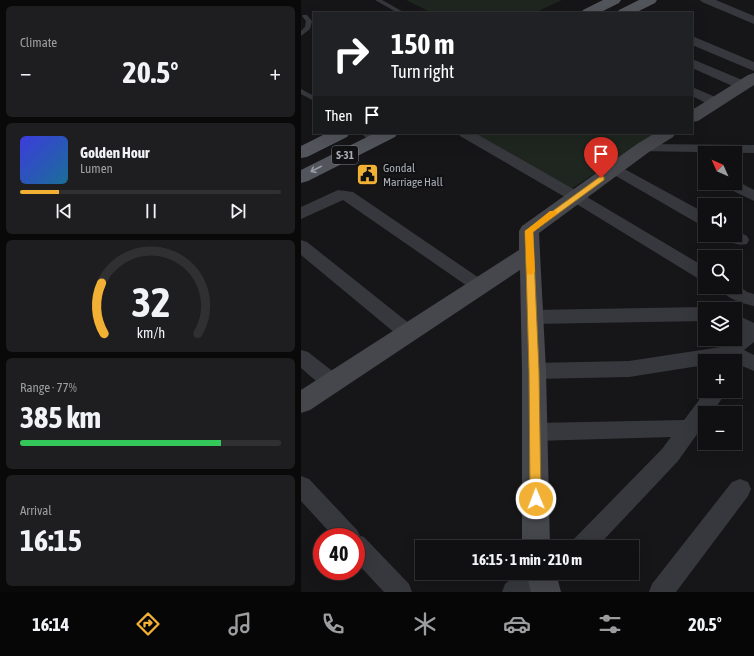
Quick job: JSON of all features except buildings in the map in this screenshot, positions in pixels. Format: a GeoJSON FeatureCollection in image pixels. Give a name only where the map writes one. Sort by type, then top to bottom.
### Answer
{"type":"FeatureCollection","features":[{"type":"Feature","properties":{"kind":"main road"},"geometry":{"type":"LineString","coordinates":[[590,12],[615,0]]}},
{"type":"Feature","properties":{"kind":"main road"},"geometry":{"type":"LineString","coordinates":[[626,12],[650,0]]}},
{"type":"Feature","properties":{"kind":"main road","name":"S-31"},"geometry":{"type":"LineString","coordinates":[[301,153],[339,134]]}},
{"type":"Feature","properties":{"kind":"main road","name":"S-31"},"geometry":{"type":"LineString","coordinates":[[301,177],[376,135]]}},
{"type":"Feature","properties":{"kind":"street"},"geometry":{"type":"LineString","coordinates":[[706,0],[754,20]]}},
{"type":"Feature","properties":{"kind":"street"},"geometry":{"type":"LineString","coordinates":[[693,40],[754,67]]}},
{"type":"Feature","properties":{"kind":"street"},"geometry":{"type":"LineString","coordinates":[[693,63],[748,82]]}},
{"type":"Feature","properties":{"kind":"street"},"geometry":{"type":"LineString","coordinates":[[693,116],[748,82]]}},
{"type":"Feature","properties":{"kind":"street"},"geometry":{"type":"LineString","coordinates":[[693,91],[715,102]]}},
{"type":"Feature","properties":{"kind":"street"},"geometry":{"type":"LineString","coordinates":[[467,134],[576,197],[698,271]]}},
{"type":"Feature","properties":{"kind":"street"},"geometry":{"type":"LineString","coordinates":[[536,540],[534,371],[529,231],[643,148],[665,134]]}},
{"type":"Feature","properties":{"kind":"street"},"geometry":{"type":"LineString","coordinates":[[643,148],[698,151]]}},
{"type":"Feature","properties":{"kind":"street"},"geometry":{"type":"LineString","coordinates":[[742,150],[754,149]]}},
{"type":"Feature","properties":{"kind":"street"},"geometry":{"type":"LineString","coordinates":[[614,169],[698,216]]}},
{"type":"Feature","properties":{"kind":"street"},"geometry":{"type":"LineString","coordinates":[[742,190],[754,196]]}},
{"type":"Feature","properties":{"kind":"street"},"geometry":{"type":"LineString","coordinates":[[301,214],[338,195],[347,195],[479,286]]}},
{"type":"Feature","properties":{"kind":"street"},"geometry":{"type":"LineString","coordinates":[[301,246],[408,333]]}},
{"type":"Feature","properties":{"kind":"street"},"geometry":{"type":"LineString","coordinates":[[301,403],[530,253]]}},
{"type":"Feature","properties":{"kind":"street"},"geometry":{"type":"LineString","coordinates":[[738,294],[754,300]]}},
{"type":"Feature","properties":{"kind":"street"},"geometry":{"type":"LineString","coordinates":[[532,316],[698,314]]}},
{"type":"Feature","properties":{"kind":"street"},"geometry":{"type":"LineString","coordinates":[[725,354],[754,332],[742,325]]}},
{"type":"Feature","properties":{"kind":"street"},"geometry":{"type":"LineString","coordinates":[[301,357],[333,382]]}},
{"type":"Feature","properties":{"kind":"street"},"geometry":{"type":"LineString","coordinates":[[742,358],[754,364]]}},
{"type":"Feature","properties":{"kind":"street"},"geometry":{"type":"LineString","coordinates":[[534,371],[629,370],[698,360]]}},
{"type":"Feature","properties":{"kind":"street"},"geometry":{"type":"LineString","coordinates":[[589,540],[669,455],[712,398]]}},
{"type":"Feature","properties":{"kind":"street"},"geometry":{"type":"LineString","coordinates":[[535,432],[690,428]]}},
{"type":"Feature","properties":{"kind":"street"},"geometry":{"type":"LineString","coordinates":[[301,486],[341,528]]}},
{"type":"Feature","properties":{"kind":"street"},"geometry":{"type":"LineString","coordinates":[[661,592],[739,489]]}},
{"type":"Feature","properties":{"kind":"street"},"geometry":{"type":"LineString","coordinates":[[365,555],[400,592]]}},
{"type":"Feature","properties":{"kind":"street"},"geometry":{"type":"LineString","coordinates":[[514,592],[544,580]]}},
{"type":"Feature","properties":{"kind":"lane"},"geometry":{"type":"LineString","coordinates":[[378,0],[400,12]]}},
{"type":"Feature","properties":{"kind":"lane"},"geometry":{"type":"LineString","coordinates":[[301,34],[308,28],[309,22],[305,16]]}},
{"type":"Feature","properties":{"kind":"lane"},"geometry":{"type":"LineString","coordinates":[[301,91],[313,98]]}},
{"type":"Feature","properties":{"kind":"shaded area"},"geometry":{"type":"Polygon","coordinates":[[[406,0],[562,0],[536,12],[430,12],[406,0]]]}},
{"type":"Feature","properties":{"kind":"shaded area"},"geometry":{"type":"Polygon","coordinates":[[[476,134],[654,134],[568,191],[473,136],[476,134]]]}},
{"type":"Feature","properties":{"kind":"slow traffic"},"geometry":{"type":"LineString","coordinates":[[531,272],[529,231],[553,213]]}},
{"type":"Feature","properties":{"kind":"place","name":"Gondal Marriage Hall"},"geometry":{"type":"Point","coordinates":[367,175]}},
{"type":"Feature","properties":{"kind":"route"},"geometry":{"type":"LineString","coordinates":[[536,499],[534,371],[529,231],[601,178]]}}]}
